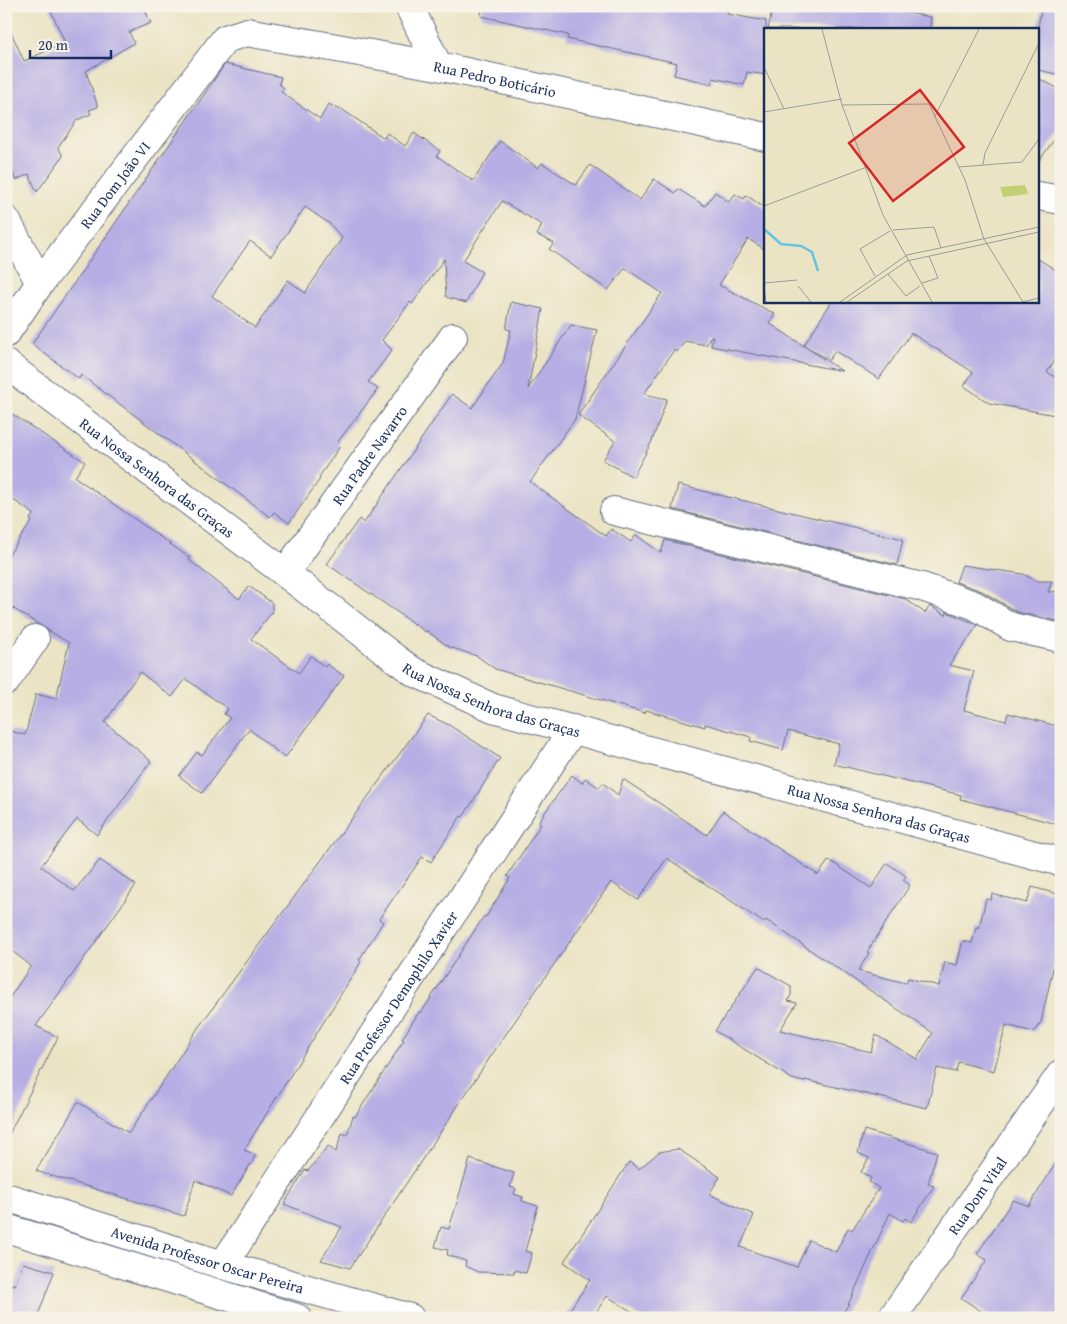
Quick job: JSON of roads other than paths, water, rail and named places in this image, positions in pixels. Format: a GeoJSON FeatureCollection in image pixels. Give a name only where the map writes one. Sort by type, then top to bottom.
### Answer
{"type":"FeatureCollection","features":[{"type":"Feature","properties":{"kind":"street"},"geometry":{"type":"LineString","coordinates":[[409,6],[438,66]]}},
{"type":"Feature","properties":{"kind":"street","name":"Rua Pedro Boticário"},"geometry":{"type":"LineString","coordinates":[[225,39],[247,32],[438,66],[764,137]]}},
{"type":"Feature","properties":{"kind":"street","name":"Rua Dom João VI"},"geometry":{"type":"LineString","coordinates":[[6,333],[40,283],[225,39]]}},
{"type":"Feature","properties":{"kind":"street"},"geometry":{"type":"LineString","coordinates":[[1040,196],[1061,200]]}},
{"type":"Feature","properties":{"kind":"street"},"geometry":{"type":"LineString","coordinates":[[6,220],[40,283]]}},
{"type":"Feature","properties":{"kind":"street","name":"Rua Padre Navarro"},"geometry":{"type":"LineString","coordinates":[[285,573],[453,337]]}},
{"type":"Feature","properties":{"kind":"street","name":"Rua Nossa Senhora das Graças"},"geometry":{"type":"LineString","coordinates":[[6,364],[414,672],[493,708],[1061,862]]}},
{"type":"Feature","properties":{"kind":"street"},"geometry":{"type":"LineString","coordinates":[[614,512],[922,588],[974,605],[1011,627],[1061,638]]}},
{"type":"Feature","properties":{"kind":"street"},"geometry":{"type":"LineString","coordinates":[[6,681],[35,639]]}},
{"type":"Feature","properties":{"kind":"street","name":"Rua Professor Demophilo Xavier"},"geometry":{"type":"LineString","coordinates":[[223,1265],[573,729]]}},
{"type":"Feature","properties":{"kind":"street","name":"Rua Dom Vital"},"geometry":{"type":"LineString","coordinates":[[892,1318],[1061,1074]]}},
{"type":"Feature","properties":{"kind":"street","name":"Avenida Professor Oscar Pereira"},"geometry":{"type":"LineString","coordinates":[[6,1197],[223,1265],[410,1318]]}},
{"type":"Feature","properties":{"kind":"street","name":"Avenida Professor Oscar Pereira"},"geometry":{"type":"LineString","coordinates":[[6,1228],[298,1318]]}}]}
